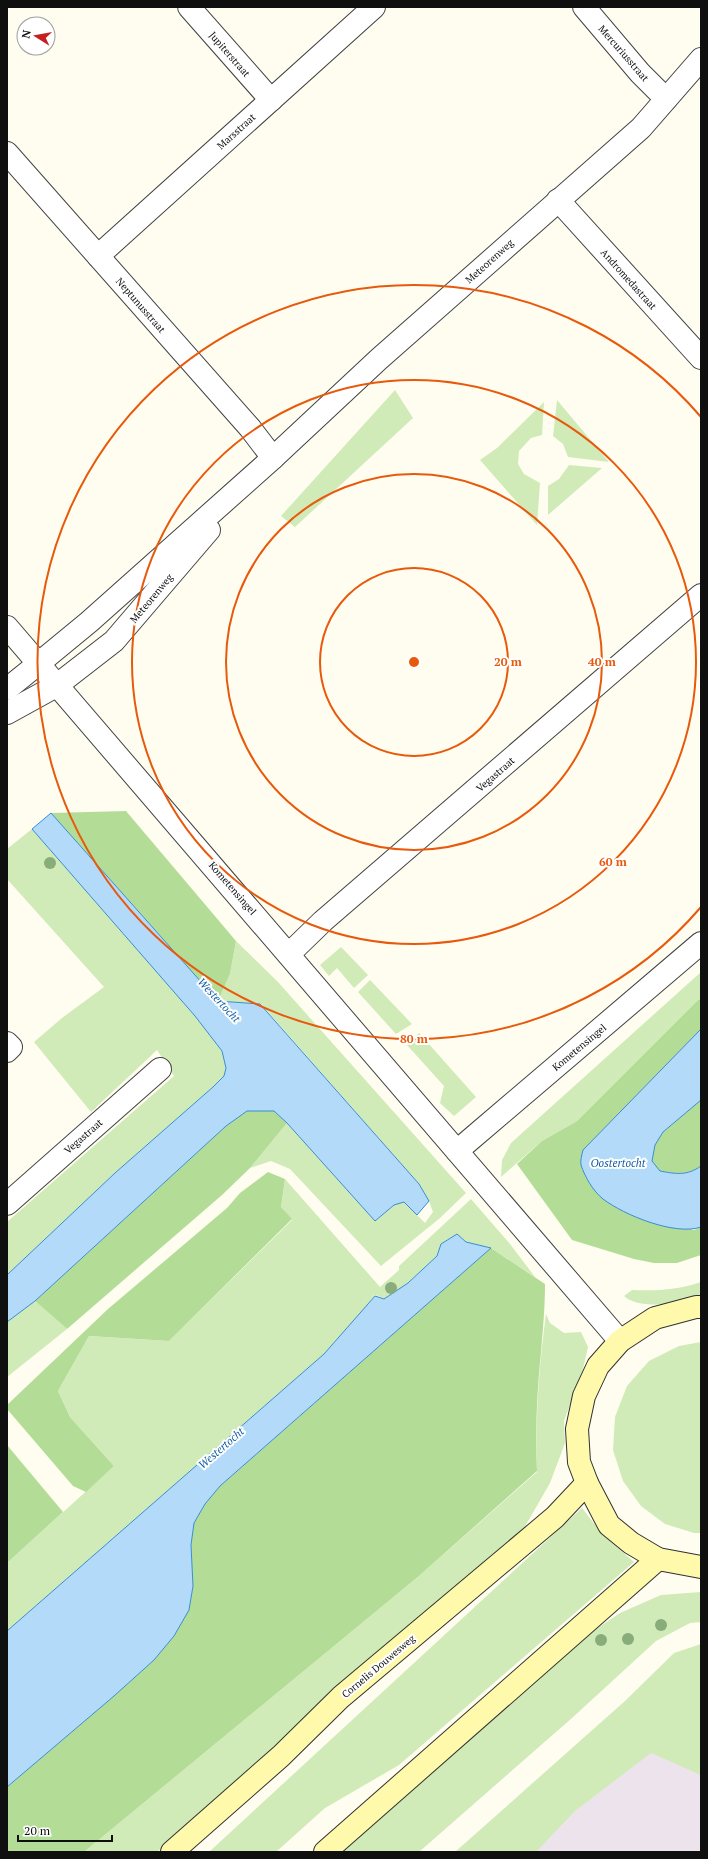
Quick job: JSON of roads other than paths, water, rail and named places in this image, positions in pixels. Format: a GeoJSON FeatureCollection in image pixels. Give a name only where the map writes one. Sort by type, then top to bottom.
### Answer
{"type":"FeatureCollection","features":[{"type":"Feature","properties":{"kind":"main road"},"geometry":{"type":"LineString","coordinates":[[701,1307],[655,1318],[620,1341],[598,1366],[584,1396],[577,1429],[579,1462],[587,1483],[609,1525],[631,1543],[658,1559],[701,1567]]}},
{"type":"Feature","properties":{"kind":"main road","name":"Cornelis Douwesweg"},"geometry":{"type":"LineString","coordinates":[[172,1852],[281,1756],[341,1697],[555,1516],[587,1483]]}},
{"type":"Feature","properties":{"kind":"main road"},"geometry":{"type":"LineString","coordinates":[[325,1852],[658,1559]]}},
{"type":"Feature","properties":{"kind":"street","name":"Jupiterstraat"},"geometry":{"type":"LineString","coordinates":[[190,7],[271,100]]}},
{"type":"Feature","properties":{"kind":"street","name":"Marsstraat"},"geometry":{"type":"LineString","coordinates":[[98,256],[374,7]]}},
{"type":"Feature","properties":{"kind":"street","name":"Mercuriusstraat"},"geometry":{"type":"LineString","coordinates":[[584,7],[640,73],[666,98]]}},
{"type":"Feature","properties":{"kind":"street","name":"Meteorenweg"},"geometry":{"type":"LineString","coordinates":[[7,689],[89,622],[273,458],[379,359],[641,128],[701,59]]}},
{"type":"Feature","properties":{"kind":"street","name":"Neptunusstraat"},"geometry":{"type":"LineString","coordinates":[[7,153],[250,428],[273,458]]}},
{"type":"Feature","properties":{"kind":"street","name":"Andromedastraat"},"geometry":{"type":"LineString","coordinates":[[558,200],[701,358]]}},
{"type":"Feature","properties":{"kind":"street","name":"Meteorenweg"},"geometry":{"type":"LineString","coordinates":[[7,713],[56,686],[114,641],[187,554],[273,458]]}},
{"type":"Feature","properties":{"kind":"street","name":"Vegastraat"},"geometry":{"type":"LineString","coordinates":[[289,954],[323,922],[701,595]]}},
{"type":"Feature","properties":{"kind":"street","name":"Kometensingel"},"geometry":{"type":"LineString","coordinates":[[7,627],[56,686],[289,954],[620,1341]]}},
{"type":"Feature","properties":{"kind":"street","name":"Kometensingel"},"geometry":{"type":"LineString","coordinates":[[457,1151],[701,943]]}},
{"type":"Feature","properties":{"kind":"street"},"geometry":{"type":"LineString","coordinates":[[7,1043],[11,1048],[7,1051]]}},
{"type":"Feature","properties":{"kind":"street","name":"Vegastraat"},"geometry":{"type":"LineString","coordinates":[[7,1204],[160,1069]]}},
{"type":"Feature","properties":{"kind":"water"},"geometry":{"type":"Polygon","coordinates":[[[51,813],[218,1001],[260,1004],[419,1184],[429,1201],[417,1215],[404,1202],[394,1205],[375,1221],[287,1123],[274,1111],[247,1111],[226,1126],[35,1301],[7,1322],[7,1275],[115,1173],[213,1087],[224,1076],[226,1068],[222,1051],[195,1016],[32,829],[51,813]]]}},
{"type":"Feature","properties":{"kind":"water","name":"Oostertocht"},"geometry":{"type":"Polygon","coordinates":[[[701,1029],[701,1100],[663,1132],[655,1145],[652,1161],[660,1171],[671,1173],[686,1173],[701,1166],[701,1227],[678,1229],[636,1217],[603,1199],[587,1179],[581,1165],[581,1160],[583,1150],[701,1029]]]}},
{"type":"Feature","properties":{"kind":"water","name":"Westertocht"},"geometry":{"type":"Polygon","coordinates":[[[457,1234],[466,1242],[491,1248],[220,1486],[205,1504],[194,1523],[191,1545],[193,1586],[189,1610],[174,1636],[154,1660],[7,1787],[7,1631],[324,1354],[375,1296],[384,1299],[408,1283],[437,1256],[441,1244],[457,1234]]]}}]}
